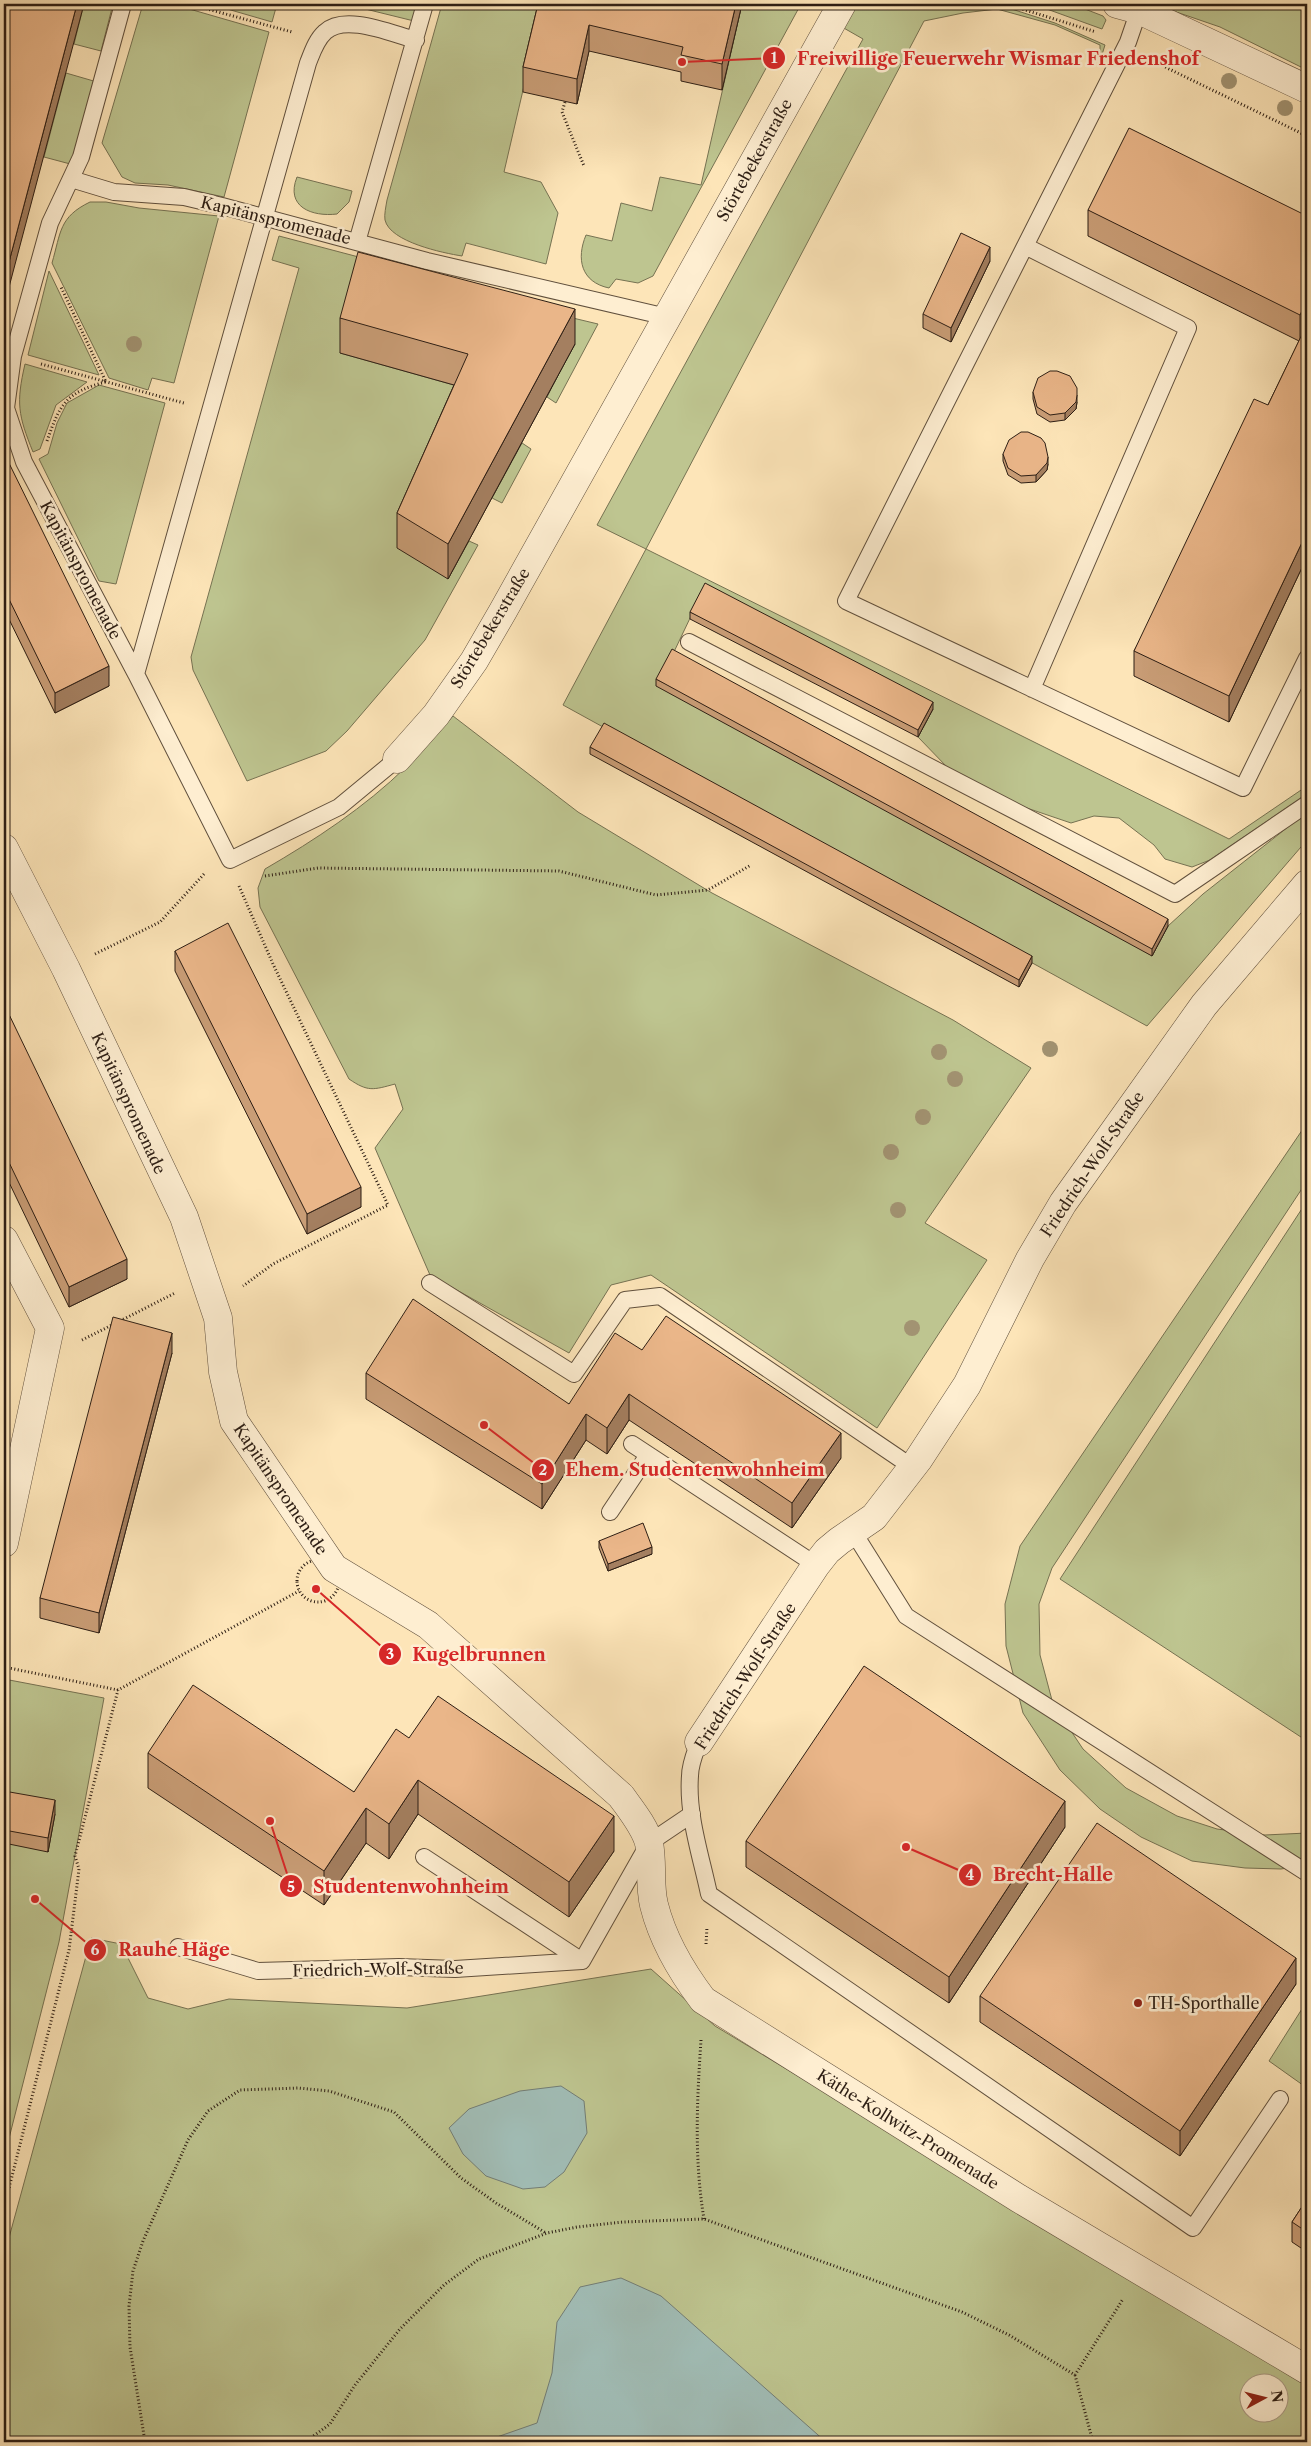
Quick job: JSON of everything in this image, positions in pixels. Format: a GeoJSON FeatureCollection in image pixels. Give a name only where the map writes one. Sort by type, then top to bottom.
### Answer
{"type":"FeatureCollection","features":[{"type":"Feature","properties":{"kind":"street","name":"Störtebekerstraße"},"geometry":{"type":"LineString","coordinates":[[397,759],[436,715],[474,661],[842,4]]}},
{"type":"Feature","properties":{"kind":"street"},"geometry":{"type":"LineString","coordinates":[[1128,7],[1307,89]]}},
{"type":"Feature","properties":{"kind":"street","name":"Kapitänspromenade"},"geometry":{"type":"LineString","coordinates":[[4,848],[66,969],[184,1217],[218,1318],[223,1372],[234,1421],[334,1568],[428,1625],[622,1798]]}},
{"type":"Feature","properties":{"kind":"street","name":"Friedrich-Wolf-Straße"},"geometry":{"type":"LineString","coordinates":[[699,1742],[816,1565],[827,1551],[874,1517],[939,1430],[967,1384],[1030,1260],[1063,1203],[1204,1005],[1307,884]]}},
{"type":"Feature","properties":{"kind":"street"},"geometry":{"type":"LineString","coordinates":[[4,1240],[50,1328],[4,1543]]}},
{"type":"Feature","properties":{"kind":"street","name":"Käthe-Kollwitz-Promenade"},"geometry":{"type":"LineString","coordinates":[[622,1798],[638,1822],[648,1843],[653,1903],[661,1928],[678,1966],[703,2000],[1018,2198],[1307,2370]]}},
{"type":"Feature","properties":{"kind":"lane","name":"Kapitänspromenade"},"geometry":{"type":"LineString","coordinates":[[123,4],[80,157],[50,223],[13,356],[6,408],[24,462],[136,674],[230,860]]}},
{"type":"Feature","properties":{"kind":"lane","name":"Kapitänspromenade"},"geometry":{"type":"LineString","coordinates":[[71,179],[114,192],[184,197],[264,216],[357,242],[425,4]]}},
{"type":"Feature","properties":{"kind":"lane"},"geometry":{"type":"LineString","coordinates":[[1128,7],[1128,42],[846,601],[1243,788],[1307,658]]}},
{"type":"Feature","properties":{"kind":"lane"},"geometry":{"type":"LineString","coordinates":[[136,674],[264,216],[308,63],[316,44],[324,32],[335,25],[349,23],[416,40]]}},
{"type":"Feature","properties":{"kind":"lane"},"geometry":{"type":"LineString","coordinates":[[357,242],[436,263],[667,317]]}},
{"type":"Feature","properties":{"kind":"lane"},"geometry":{"type":"LineString","coordinates":[[1025,246],[1188,328],[1032,688]]}},
{"type":"Feature","properties":{"kind":"lane"},"geometry":{"type":"LineString","coordinates":[[689,642],[1175,894],[1307,804]]}},
{"type":"Feature","properties":{"kind":"lane","name":"Störtebekerstraße"},"geometry":{"type":"LineString","coordinates":[[230,860],[339,807],[397,759]]}},
{"type":"Feature","properties":{"kind":"lane"},"geometry":{"type":"LineString","coordinates":[[430,1282],[574,1374],[626,1300],[660,1296],[912,1467]]}},
{"type":"Feature","properties":{"kind":"lane"},"geometry":{"type":"LineString","coordinates":[[632,1444],[816,1565]]}},
{"type":"Feature","properties":{"kind":"lane"},"geometry":{"type":"LineString","coordinates":[[610,1512],[648,1455]]}},
{"type":"Feature","properties":{"kind":"lane"},"geometry":{"type":"LineString","coordinates":[[854,1533],[906,1616],[1307,1873]]}},
{"type":"Feature","properties":{"kind":"lane","name":"Friedrich-Wolf-Straße"},"geometry":{"type":"LineString","coordinates":[[692,1814],[690,1775],[699,1742]]}},
{"type":"Feature","properties":{"kind":"lane"},"geometry":{"type":"LineString","coordinates":[[424,1857],[582,1961],[648,1843],[692,1814],[709,1894],[1193,2228],[1280,2099]]}},
{"type":"Feature","properties":{"kind":"lane","name":"Friedrich-Wolf-Straße"},"geometry":{"type":"LineString","coordinates":[[178,1947],[258,1971],[399,1967],[455,1969],[582,1961]]}},
{"type":"Feature","properties":{"kind":"path"},"geometry":{"type":"LineString","coordinates":[[189,4],[271,26]]}},
{"type":"Feature","properties":{"kind":"path"},"geometry":{"type":"LineString","coordinates":[[1006,4],[1128,42],[1168,68],[1307,136]]}},
{"type":"Feature","properties":{"kind":"path"},"geometry":{"type":"LineString","coordinates":[[565,102],[562,112],[584,166]]}},
{"type":"Feature","properties":{"kind":"path"},"geometry":{"type":"LineString","coordinates":[[43,248],[106,382]]}},
{"type":"Feature","properties":{"kind":"path"},"geometry":{"type":"LineString","coordinates":[[13,356],[210,410]]}},
{"type":"Feature","properties":{"kind":"path"},"geometry":{"type":"LineString","coordinates":[[24,462],[42,453],[57,412],[66,400],[89,386],[106,382]]}},
{"type":"Feature","properties":{"kind":"path"},"geometry":{"type":"LineString","coordinates":[[66,969],[160,922],[213,865],[230,860],[242,898],[388,1205],[273,1264],[245,1285],[218,1318]]}},
{"type":"Feature","properties":{"kind":"path"},"geometry":{"type":"LineString","coordinates":[[262,876],[318,868],[559,871],[656,895],[708,890],[751,865]]}},
{"type":"Feature","properties":{"kind":"path"},"geometry":{"type":"LineString","coordinates":[[44,1359],[205,1278]]}},
{"type":"Feature","properties":{"kind":"path"},"geometry":{"type":"LineString","coordinates":[[4,1667],[118,1690],[299,1591]]}},
{"type":"Feature","properties":{"kind":"path"},"geometry":{"type":"LineString","coordinates":[[4,2208],[70,1950],[80,1869],[75,1856],[118,1690]]}},
{"type":"Feature","properties":{"kind":"path"},"geometry":{"type":"LineString","coordinates":[[704,2219],[698,2184],[696,2148],[709,1894]]}},
{"type":"Feature","properties":{"kind":"path"},"geometry":{"type":"LineString","coordinates":[[145,2442],[130,2347],[129,2306],[133,2271],[143,2241],[188,2140],[208,2111],[240,2090],[298,2088],[329,2091],[394,2112],[461,2178],[496,2203],[547,2233]]}},
{"type":"Feature","properties":{"kind":"path"},"geometry":{"type":"LineString","coordinates":[[305,2442],[330,2424],[355,2385],[400,2329],[444,2285],[479,2259],[547,2233],[577,2227],[623,2222],[704,2219],[962,2312],[1009,2335],[1075,2375],[1093,2442]]}},
{"type":"Feature","properties":{"kind":"path"},"geometry":{"type":"LineString","coordinates":[[1075,2375],[1140,2271]]}},
{"type":"Feature","properties":{"kind":"green space"},"geometry":{"type":"Polygon","coordinates":[[[84,4],[113,4],[101,51],[74,44],[84,4]]]}},
{"type":"Feature","properties":{"kind":"green space"},"geometry":{"type":"Polygon","coordinates":[[[143,4],[172,4],[269,32],[224,197],[168,185],[135,183],[122,177],[102,143],[143,4]]]}},
{"type":"Feature","properties":{"kind":"green space"},"geometry":{"type":"Polygon","coordinates":[[[210,4],[277,4],[272,22],[210,4]]]}},
{"type":"Feature","properties":{"kind":"green space"},"geometry":{"type":"Polygon","coordinates":[[[345,4],[418,4],[414,21],[345,4]]]}},
{"type":"Feature","properties":{"kind":"green space"},"geometry":{"type":"Polygon","coordinates":[[[442,4],[543,4],[504,172],[541,182],[558,213],[546,264],[466,243],[462,256],[431,249],[396,234],[389,228],[385,220],[387,200],[442,4]]]}},
{"type":"Feature","properties":{"kind":"green space"},"geometry":{"type":"Polygon","coordinates":[[[742,4],[801,4],[653,276],[638,283],[616,279],[609,288],[592,281],[583,268],[582,261],[581,253],[586,235],[612,241],[621,203],[652,211],[660,177],[701,185],[742,4]]]}},
{"type":"Feature","properties":{"kind":"green space"},"geometry":{"type":"Polygon","coordinates":[[[857,4],[996,4],[1055,23],[1105,45],[1100,61],[1100,45],[1055,25],[997,9],[963,13],[924,21],[646,549],[597,525],[863,39],[842,27],[857,4]]]}},
{"type":"Feature","properties":{"kind":"green space"},"geometry":{"type":"Polygon","coordinates":[[[1033,4],[1072,4],[1103,16],[1106,20],[1102,29],[1033,4]]]}},
{"type":"Feature","properties":{"kind":"green space"},"geometry":{"type":"Polygon","coordinates":[[[1153,4],[1307,4],[1307,70],[1220,27],[1153,4]]]}},
{"type":"Feature","properties":{"kind":"green space"},"geometry":{"type":"Polygon","coordinates":[[[66,73],[97,82],[74,165],[44,157],[66,73]]]}},
{"type":"Feature","properties":{"kind":"green space"},"geometry":{"type":"Polygon","coordinates":[[[297,177],[352,191],[349,202],[337,214],[328,215],[310,212],[298,203],[295,196],[294,187],[297,177]]]}},
{"type":"Feature","properties":{"kind":"green space"},"geometry":{"type":"Polygon","coordinates":[[[90,202],[106,202],[139,208],[219,216],[174,383],[152,378],[148,390],[109,378],[52,263],[63,226],[72,214],[90,202]]]}},
{"type":"Feature","properties":{"kind":"green space"},"geometry":{"type":"Polygon","coordinates":[[[279,236],[370,260],[340,353],[468,389],[448,579],[469,541],[478,545],[425,640],[347,731],[326,751],[247,781],[193,670],[191,657],[299,268],[272,260],[279,236]]]}},
{"type":"Feature","properties":{"kind":"green space"},"geometry":{"type":"Polygon","coordinates":[[[49,271],[99,375],[28,355],[49,271]]]}},
{"type":"Feature","properties":{"kind":"green space"},"geometry":{"type":"Polygon","coordinates":[[[468,293],[598,324],[556,403],[547,397],[574,344],[461,314],[468,293]]]}},
{"type":"Feature","properties":{"kind":"green space"},"geometry":{"type":"Polygon","coordinates":[[[25,364],[87,382],[56,405],[40,449],[33,452],[24,428],[20,409],[20,389],[25,364]]]}},
{"type":"Feature","properties":{"kind":"green space"},"geometry":{"type":"Polygon","coordinates":[[[99,385],[165,403],[116,584],[99,581],[39,459],[48,454],[57,423],[67,403],[99,385]]]}},
{"type":"Feature","properties":{"kind":"green space"},"geometry":{"type":"Polygon","coordinates":[[[522,443],[531,449],[502,503],[492,498],[522,443]]]}},
{"type":"Feature","properties":{"kind":"green space"},"geometry":{"type":"Polygon","coordinates":[[[646,549],[1229,839],[1307,786],[1307,794],[1210,860],[1192,867],[1165,859],[1154,845],[1119,818],[1094,816],[1071,823],[1015,804],[947,767],[918,737],[933,709],[692,614],[672,656],[1152,956],[1168,926],[1203,894],[1307,812],[1307,840],[1147,1026],[563,705],[646,549]]]}},
{"type":"Feature","properties":{"kind":"green space"},"geometry":{"type":"Polygon","coordinates":[[[453,716],[578,812],[712,893],[953,1020],[1031,1068],[925,1223],[987,1260],[877,1428],[651,1275],[611,1285],[569,1353],[430,1275],[375,1148],[403,1109],[395,1084],[371,1089],[349,1079],[260,907],[258,888],[265,869],[321,835],[374,796],[412,761],[453,716]]]}},
{"type":"Feature","properties":{"kind":"green space"},"geometry":{"type":"Polygon","coordinates":[[[1307,1123],[1307,1181],[1052,1568],[1039,1604],[1040,1655],[1053,1704],[1083,1749],[1126,1788],[1177,1816],[1217,1829],[1265,1835],[1307,1833],[1307,1865],[1281,1869],[1245,1868],[1192,1861],[1141,1837],[1100,1809],[1060,1770],[1023,1713],[1006,1646],[1005,1604],[1020,1546],[1307,1123]]]}},
{"type":"Feature","properties":{"kind":"green space"},"geometry":{"type":"Polygon","coordinates":[[[1307,1201],[1307,1741],[1060,1579],[1307,1201]]]}},
{"type":"Feature","properties":{"kind":"green space"},"geometry":{"type":"Polygon","coordinates":[[[4,1679],[104,1698],[59,1942],[4,2158],[4,1679]]]}},
{"type":"Feature","properties":{"kind":"green space"},"geometry":{"type":"Polygon","coordinates":[[[91,1938],[121,1944],[148,1998],[188,2009],[229,1999],[407,2008],[651,1969],[715,2026],[1307,2382],[1307,2442],[4,2442],[4,2256],[91,1938]]]}},
{"type":"Feature","properties":{"kind":"green space"},"geometry":{"type":"Polygon","coordinates":[[[1307,2001],[1307,2088],[1269,2061],[1307,2001]]]}},
{"type":"Feature","properties":{"kind":"water"},"geometry":{"type":"Polygon","coordinates":[[[561,2086],[584,2101],[587,2133],[564,2172],[545,2187],[523,2189],[486,2176],[463,2154],[449,2128],[469,2109],[520,2091],[561,2086]]]}},
{"type":"Feature","properties":{"kind":"water"},"geometry":{"type":"Polygon","coordinates":[[[621,2278],[661,2296],[826,2442],[490,2442],[497,2437],[537,2423],[552,2373],[557,2322],[580,2287],[621,2278]]]}},
{"type":"Feature","properties":{"kind":"building"},"geometry":{"type":"Polygon","coordinates":[[[8,4],[77,4],[4,281],[4,20],[8,4]]]}},
{"type":"Feature","properties":{"kind":"building"},"geometry":{"type":"Polygon","coordinates":[[[538,4],[736,4],[722,64],[681,55],[683,47],[589,25],[577,79],[523,67],[538,4]]]}},
{"type":"Feature","properties":{"kind":"building"},"geometry":{"type":"Polygon","coordinates":[[[1129,128],[1307,216],[1307,300],[1300,315],[1088,210],[1129,128]]]}},
{"type":"Feature","properties":{"kind":"building"},"geometry":{"type":"Polygon","coordinates":[[[961,233],[990,247],[951,328],[923,314],[961,233]]]}},
{"type":"Feature","properties":{"kind":"building"},"geometry":{"type":"Polygon","coordinates":[[[358,252],[575,309],[448,544],[397,513],[468,354],[340,318],[358,252]]]}},
{"type":"Feature","properties":{"kind":"building"},"geometry":{"type":"Polygon","coordinates":[[[1307,324],[1307,532],[1229,696],[1134,651],[1254,399],[1268,405],[1307,324]]]}},
{"type":"Feature","properties":{"kind":"building"},"geometry":{"type":"Polygon","coordinates":[[[1050,371],[1057,371],[1070,376],[1077,388],[1076,402],[1065,413],[1050,415],[1037,407],[1033,392],[1038,378],[1050,371]]]}},
{"type":"Feature","properties":{"kind":"building"},"geometry":{"type":"Polygon","coordinates":[[[1021,432],[1028,432],[1041,438],[1045,443],[1048,457],[1047,463],[1036,475],[1021,476],[1008,468],[1003,454],[1009,440],[1021,432]]]}},
{"type":"Feature","properties":{"kind":"building"},"geometry":{"type":"Polygon","coordinates":[[[4,453],[109,666],[55,693],[4,589],[4,453]]]}},
{"type":"Feature","properties":{"kind":"building"},"geometry":{"type":"Polygon","coordinates":[[[705,583],[933,702],[918,730],[690,612],[705,583]]]}},
{"type":"Feature","properties":{"kind":"building"},"geometry":{"type":"Polygon","coordinates":[[[672,649],[1168,919],[1152,949],[656,679],[672,649]]]}},
{"type":"Feature","properties":{"kind":"building"},"geometry":{"type":"Polygon","coordinates":[[[604,723],[1032,956],[1019,980],[590,747],[604,723]]]}},
{"type":"Feature","properties":{"kind":"building"},"geometry":{"type":"Polygon","coordinates":[[[228,923],[361,1187],[307,1214],[175,951],[228,923]]]}},
{"type":"Feature","properties":{"kind":"building"},"geometry":{"type":"Polygon","coordinates":[[[4,1004],[127,1259],[69,1287],[4,1152],[4,1004]]]}},
{"type":"Feature","properties":{"kind":"building"},"geometry":{"type":"Polygon","coordinates":[[[413,1299],[569,1404],[615,1333],[642,1350],[666,1316],[841,1433],[792,1503],[629,1394],[607,1428],[586,1414],[542,1484],[366,1373],[413,1299]]]}},
{"type":"Feature","properties":{"kind":"building"},"geometry":{"type":"Polygon","coordinates":[[[113,1317],[172,1333],[99,1613],[40,1598],[113,1317]]]}},
{"type":"Feature","properties":{"kind":"building"},"geometry":{"type":"Polygon","coordinates":[[[643,1523],[652,1547],[608,1564],[599,1541],[643,1523]]]}},
{"type":"Feature","properties":{"kind":"building"},"geometry":{"type":"Polygon","coordinates":[[[864,1666],[1065,1801],[949,1977],[746,1841],[864,1666]]]}},
{"type":"Feature","properties":{"kind":"building"},"geometry":{"type":"Polygon","coordinates":[[[193,1685],[354,1792],[396,1729],[409,1738],[438,1696],[614,1816],[569,1882],[418,1780],[389,1824],[366,1808],[324,1871],[148,1753],[193,1685]]]}},
{"type":"Feature","properties":{"kind":"building"},"geometry":{"type":"Polygon","coordinates":[[[4,1791],[55,1800],[48,1838],[4,1830],[4,1791]]]}},
{"type":"Feature","properties":{"kind":"building","name":"TH-Sporthalle"},"geometry":{"type":"Polygon","coordinates":[[[1097,1823],[1296,1958],[1180,2131],[980,1996],[1097,1823]]]}},
{"type":"Feature","properties":{"kind":"building"},"geometry":{"type":"Polygon","coordinates":[[[1307,2199],[1307,2232],[1292,2222],[1307,2199]]]}},
{"type":"Feature","properties":{"kind":"place","name":"Freiwillige Feuerwehr Wismar Friedenshof"},"geometry":{"type":"Point","coordinates":[682,62]}},
{"type":"Feature","properties":{"kind":"place","name":"Ehem. Studentenwohnheim"},"geometry":{"type":"Point","coordinates":[484,1425]}},
{"type":"Feature","properties":{"kind":"place","name":"Kugelbrunnen"},"geometry":{"type":"Point","coordinates":[316,1589]}},
{"type":"Feature","properties":{"kind":"place","name":"Studentenwohnheim"},"geometry":{"type":"Point","coordinates":[270,1821]}},
{"type":"Feature","properties":{"kind":"place","name":"Brecht-Halle"},"geometry":{"type":"Point","coordinates":[906,1847]}},
{"type":"Feature","properties":{"kind":"place","name":"Rauhe Häge"},"geometry":{"type":"Point","coordinates":[35,1899]}},
{"type":"Feature","properties":{"kind":"place","name":"TH-Sporthalle"},"geometry":{"type":"Point","coordinates":[1138,2003]}}]}
